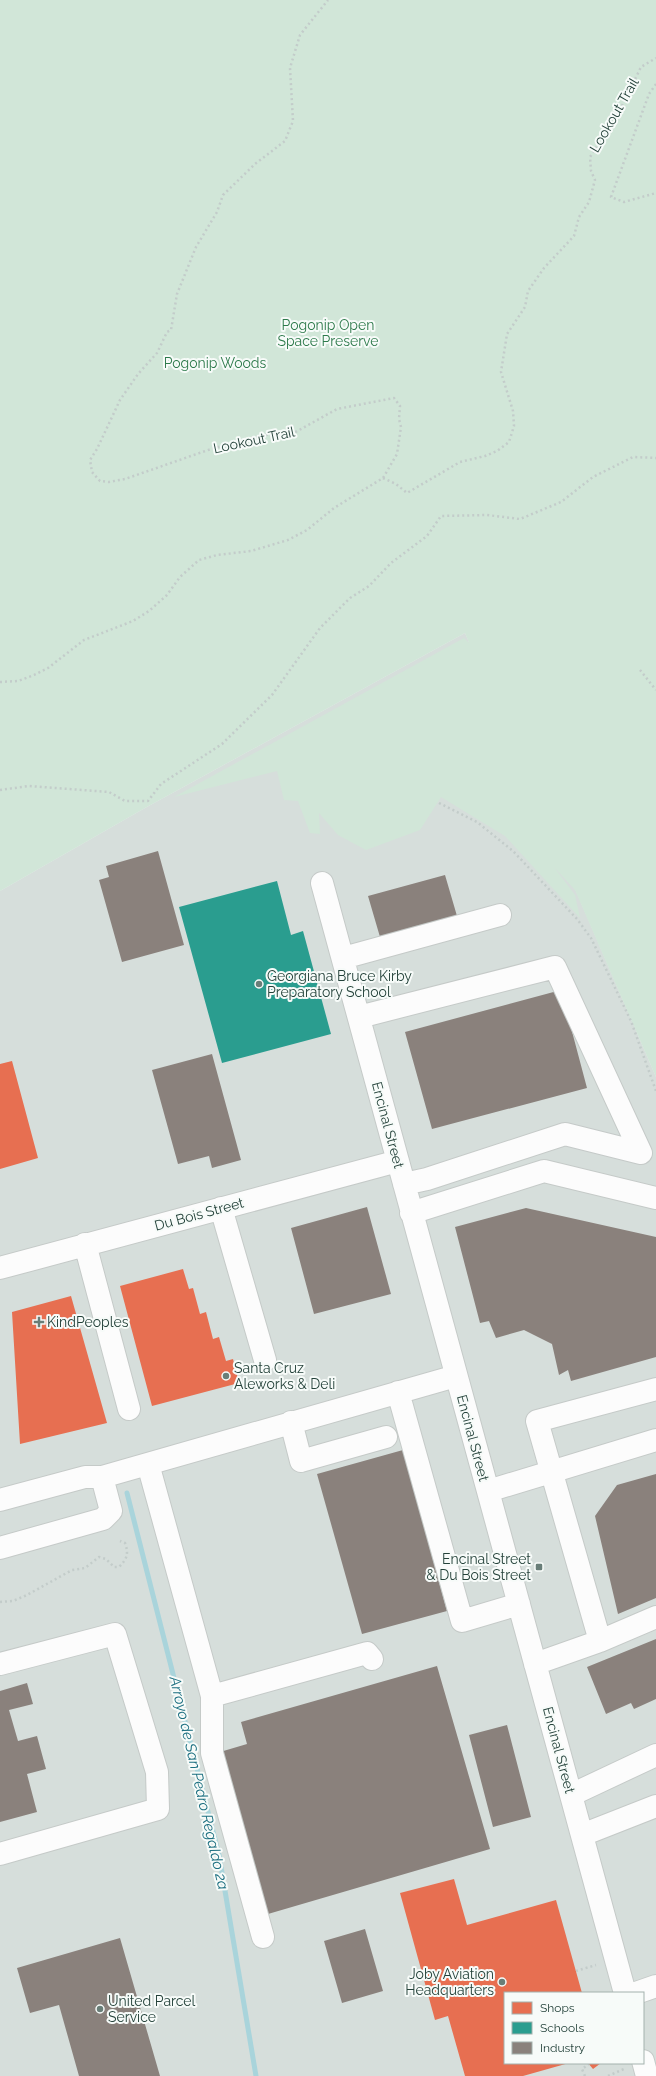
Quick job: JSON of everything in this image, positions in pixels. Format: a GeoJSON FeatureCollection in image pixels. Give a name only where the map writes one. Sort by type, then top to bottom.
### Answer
{"type":"FeatureCollection","features":[{"type":"Feature","properties":{"kind":"street","name":"Encinal Street"},"geometry":{"type":"LineString","coordinates":[[322,883],[625,1992]]}},
{"type":"Feature","properties":{"kind":"street"},"geometry":{"type":"LineString","coordinates":[[343,958],[500,915]]}},
{"type":"Feature","properties":{"kind":"street"},"geometry":{"type":"LineString","coordinates":[[359,1017],[555,967],[641,1153],[565,1134],[427,1179],[404,1184]]}},
{"type":"Feature","properties":{"kind":"street","name":"Du Bois Street"},"geometry":{"type":"LineString","coordinates":[[0,1268],[398,1161]]}},
{"type":"Feature","properties":{"kind":"street"},"geometry":{"type":"LineString","coordinates":[[411,1213],[544,1171],[656,1198]]}},
{"type":"Feature","properties":{"kind":"street"},"geometry":{"type":"LineString","coordinates":[[222,1208],[265,1360]]}},
{"type":"Feature","properties":{"kind":"street"},"geometry":{"type":"LineString","coordinates":[[85,1244],[129,1408]]}},
{"type":"Feature","properties":{"kind":"street"},"geometry":{"type":"LineString","coordinates":[[0,1500],[85,1477],[102,1477],[456,1376]]}},
{"type":"Feature","properties":{"kind":"street"},"geometry":{"type":"LineString","coordinates":[[600,1641],[537,1421],[656,1389]]}},
{"type":"Feature","properties":{"kind":"street"},"geometry":{"type":"LineString","coordinates":[[398,1392],[462,1621],[519,1604]]}},
{"type":"Feature","properties":{"kind":"street"},"geometry":{"type":"LineString","coordinates":[[291,1422],[301,1461],[386,1437]]}},
{"type":"Feature","properties":{"kind":"street"},"geometry":{"type":"LineString","coordinates":[[488,1491],[656,1440]]}},
{"type":"Feature","properties":{"kind":"street"},"geometry":{"type":"LineString","coordinates":[[148,1464],[212,1696],[212,1753],[263,1937]]}},
{"type":"Feature","properties":{"kind":"street"},"geometry":{"type":"LineString","coordinates":[[0,1548],[103,1519],[111,1511],[102,1477]]}},
{"type":"Feature","properties":{"kind":"street"},"geometry":{"type":"LineString","coordinates":[[535,1664],[600,1641],[656,1617]]}},
{"type":"Feature","properties":{"kind":"street"},"geometry":{"type":"LineString","coordinates":[[0,1664],[115,1634],[158,1772],[158,1809],[0,1854]]}},
{"type":"Feature","properties":{"kind":"street"},"geometry":{"type":"LineString","coordinates":[[212,1696],[367,1653],[372,1659]]}},
{"type":"Feature","properties":{"kind":"street"},"geometry":{"type":"LineString","coordinates":[[571,1795],[656,1755]]}},
{"type":"Feature","properties":{"kind":"street"},"geometry":{"type":"LineString","coordinates":[[582,1835],[656,1806]]}},
{"type":"Feature","properties":{"kind":"street"},"geometry":{"type":"LineString","coordinates":[[639,1992],[656,1986]]}},
{"type":"Feature","properties":{"kind":"street"},"geometry":{"type":"LineString","coordinates":[[634,2065],[647,2076]]}},
{"type":"Feature","properties":{"kind":"path","name":"Lookout Trail"},"geometry":{"type":"LineString","coordinates":[[328,0],[300,35],[290,68],[292,121],[285,141],[255,164],[223,195],[217,212],[196,247],[177,294],[172,330],[167,332],[157,353],[138,374],[120,400],[97,449],[90,460],[92,472],[100,481],[109,482],[125,479],[197,453],[255,437],[270,434],[292,434],[337,409],[394,398],[400,406],[400,439],[397,454],[383,478],[396,484],[407,493],[460,462],[484,456],[498,450],[509,442],[514,426],[513,411],[501,372],[507,334],[525,307],[528,291],[544,268],[574,236],[579,217],[589,202],[595,180],[591,172],[590,157],[620,110],[640,67],[656,58]]}},
{"type":"Feature","properties":{"kind":"path","name":"Lookout Trail"},"geometry":{"type":"LineString","coordinates":[[656,84],[649,94],[611,197],[624,202],[656,193]]}},
{"type":"Feature","properties":{"kind":"path"},"geometry":{"type":"LineString","coordinates":[[0,790],[36,786],[109,792],[125,801],[148,801],[161,784],[222,744],[272,695],[320,628],[350,598],[369,586],[391,564],[427,536],[441,516],[487,516],[520,519],[561,502],[592,477],[633,457],[656,458]]}},
{"type":"Feature","properties":{"kind":"path"},"geometry":{"type":"LineString","coordinates":[[0,682],[18,682],[34,675],[48,668],[84,640],[133,621],[149,611],[156,603],[167,595],[180,576],[198,560],[217,555],[251,551],[288,540],[307,530],[334,508],[383,478]]}},
{"type":"Feature","properties":{"kind":"path"},"geometry":{"type":"LineString","coordinates":[[640,670],[656,690]]}},
{"type":"Feature","properties":{"kind":"path"},"geometry":{"type":"LineString","coordinates":[[439,803],[477,822],[513,852],[577,919],[591,938],[631,1021],[656,1091]]}},
{"type":"Feature","properties":{"kind":"path"},"geometry":{"type":"LineString","coordinates":[[0,1602],[13,1601],[27,1595],[72,1570],[85,1568],[99,1557],[106,1559],[114,1567],[119,1567],[127,1559],[128,1551],[125,1543],[120,1541]]}},
{"type":"Feature","properties":{"kind":"path"},"geometry":{"type":"LineString","coordinates":[[576,1971],[596,1966]]}},
{"type":"Feature","properties":{"kind":"path"},"geometry":{"type":"LineString","coordinates":[[585,2076],[582,2069],[589,2064]]}},
{"type":"Feature","properties":{"kind":"path"},"geometry":{"type":"LineString","coordinates":[[608,2076],[634,2065]]}},
{"type":"Feature","properties":{"kind":"shaded area"},"geometry":{"type":"Polygon","coordinates":[[[465,633],[656,1077],[656,2076],[0,2076],[0,891],[145,808],[465,633]]]}},
{"type":"Feature","properties":{"kind":"green space","name":"Pogonip Woods"},"geometry":{"type":"Polygon","coordinates":[[[0,0],[656,0],[656,1077],[575,890],[554,867],[575,895],[580,918],[505,836],[441,797],[420,830],[366,850],[338,835],[319,813],[320,834],[310,833],[298,801],[284,800],[277,771],[174,797],[464,638],[469,643],[465,633],[145,808],[0,891],[0,0]]]}},
{"type":"Feature","properties":{"kind":"building: Shops"},"geometry":{"type":"Polygon","coordinates":[[[12,1061],[38,1158],[0,1169],[0,1064],[12,1061]]]}},
{"type":"Feature","properties":{"kind":"building: Shops"},"geometry":{"type":"Polygon","coordinates":[[[183,1269],[189,1289],[193,1288],[200,1314],[206,1312],[213,1339],[219,1337],[226,1361],[233,1359],[239,1383],[152,1406],[120,1286],[183,1269]]]}},
{"type":"Feature","properties":{"kind":"building: Shops"},"geometry":{"type":"Polygon","coordinates":[[[71,1296],[107,1423],[20,1444],[12,1312],[71,1296]]]}},
{"type":"Feature","properties":{"kind":"building: Shops","name":"Joby Aviation Headquarters"},"geometry":{"type":"Polygon","coordinates":[[[454,1879],[467,1925],[556,1900],[582,1992],[504,1992],[504,2064],[565,2064],[523,2076],[465,2076],[448,2016],[435,2020],[400,1893],[454,1879]]]}},
{"type":"Feature","properties":{"kind":"building: Shops"},"geometry":{"type":"Polygon","coordinates":[[[589,2064],[600,2064],[593,2069],[589,2064]]]}},
{"type":"Feature","properties":{"kind":"building: Schools","name":"Georgiana Bruce Kirby Preparatory School"},"geometry":{"type":"Polygon","coordinates":[[[277,881],[291,935],[303,931],[331,1034],[222,1063],[179,907],[277,881]]]}},
{"type":"Feature","properties":{"kind":"building: Industry"},"geometry":{"type":"Polygon","coordinates":[[[158,851],[184,945],[122,962],[99,880],[109,877],[106,866],[158,851]]]}},
{"type":"Feature","properties":{"kind":"building: Industry"},"geometry":{"type":"Polygon","coordinates":[[[445,875],[457,916],[380,937],[368,896],[445,875]]]}},
{"type":"Feature","properties":{"kind":"building: Industry"},"geometry":{"type":"Polygon","coordinates":[[[561,990],[587,1088],[432,1129],[405,1032],[561,990]]]}},
{"type":"Feature","properties":{"kind":"building: Industry"},"geometry":{"type":"Polygon","coordinates":[[[212,1054],[241,1160],[212,1168],[209,1156],[178,1164],[152,1070],[212,1054]]]}},
{"type":"Feature","properties":{"kind":"building: Industry"},"geometry":{"type":"Polygon","coordinates":[[[367,1207],[391,1294],[314,1314],[291,1228],[367,1207]]]}},
{"type":"Feature","properties":{"kind":"building: Industry"},"geometry":{"type":"Polygon","coordinates":[[[526,1208],[656,1237],[656,1357],[571,1381],[568,1370],[559,1375],[552,1344],[524,1330],[496,1338],[489,1321],[480,1323],[455,1227],[526,1208]]]}},
{"type":"Feature","properties":{"kind":"building: Industry"},"geometry":{"type":"Polygon","coordinates":[[[403,1450],[447,1611],[362,1634],[317,1474],[403,1450]]]}},
{"type":"Feature","properties":{"kind":"building: Industry"},"geometry":{"type":"Polygon","coordinates":[[[656,1474],[656,1598],[618,1614],[595,1516],[617,1485],[656,1474]]]}},
{"type":"Feature","properties":{"kind":"building: Industry"},"geometry":{"type":"Polygon","coordinates":[[[656,1639],[656,1699],[634,1709],[631,1703],[606,1714],[587,1667],[656,1639]]]}},
{"type":"Feature","properties":{"kind":"building: Industry"},"geometry":{"type":"Polygon","coordinates":[[[437,1666],[490,1849],[268,1914],[220,1752],[247,1744],[241,1722],[437,1666]]]}},
{"type":"Feature","properties":{"kind":"building: Industry"},"geometry":{"type":"Polygon","coordinates":[[[27,1683],[33,1704],[9,1710],[18,1741],[37,1736],[46,1769],[27,1774],[37,1812],[0,1822],[0,1691],[27,1683]]]}},
{"type":"Feature","properties":{"kind":"building: Industry"},"geometry":{"type":"Polygon","coordinates":[[[507,1725],[531,1817],[493,1827],[469,1735],[507,1725]]]}},
{"type":"Feature","properties":{"kind":"building: Industry"},"geometry":{"type":"Polygon","coordinates":[[[365,1929],[383,1991],[342,2003],[324,1941],[365,1929]]]}},
{"type":"Feature","properties":{"kind":"building: Industry","name":"United Parcel Service"},"geometry":{"type":"Polygon","coordinates":[[[120,1938],[160,2076],[79,2076],[59,2005],[30,2013],[17,1968],[120,1938]]]}},
{"type":"Feature","properties":{"kind":"waterway","name":"Arroyo de San Pedro Regaldo 2a"},"geometry":{"type":"LineString","coordinates":[[127,1493],[219,1855],[256,2076]]}},
{"type":"Feature","properties":{"kind":"place","name":"Georgiana Bruce Kirby Preparatory School"},"geometry":{"type":"Point","coordinates":[259,984]}},
{"type":"Feature","properties":{"kind":"place","name":"KindPeoples"},"geometry":{"type":"Point","coordinates":[39,1322]}},
{"type":"Feature","properties":{"kind":"place","name":"Santa Cruz Aleworks & Deli"},"geometry":{"type":"Point","coordinates":[226,1376]}},
{"type":"Feature","properties":{"kind":"place","name":"Encinal Street & Du Bois Street"},"geometry":{"type":"Point","coordinates":[539,1567]}},
{"type":"Feature","properties":{"kind":"place","name":"Joby Aviation Headquarters"},"geometry":{"type":"Point","coordinates":[502,1982]}},
{"type":"Feature","properties":{"kind":"place","name":"United Parcel Service"},"geometry":{"type":"Point","coordinates":[100,2009]}},
{"type":"Feature","properties":{"kind":"park label","name":"Pogonip Open Space Preserve"},"geometry":{"type":"Point","coordinates":[328,334]}}]}
